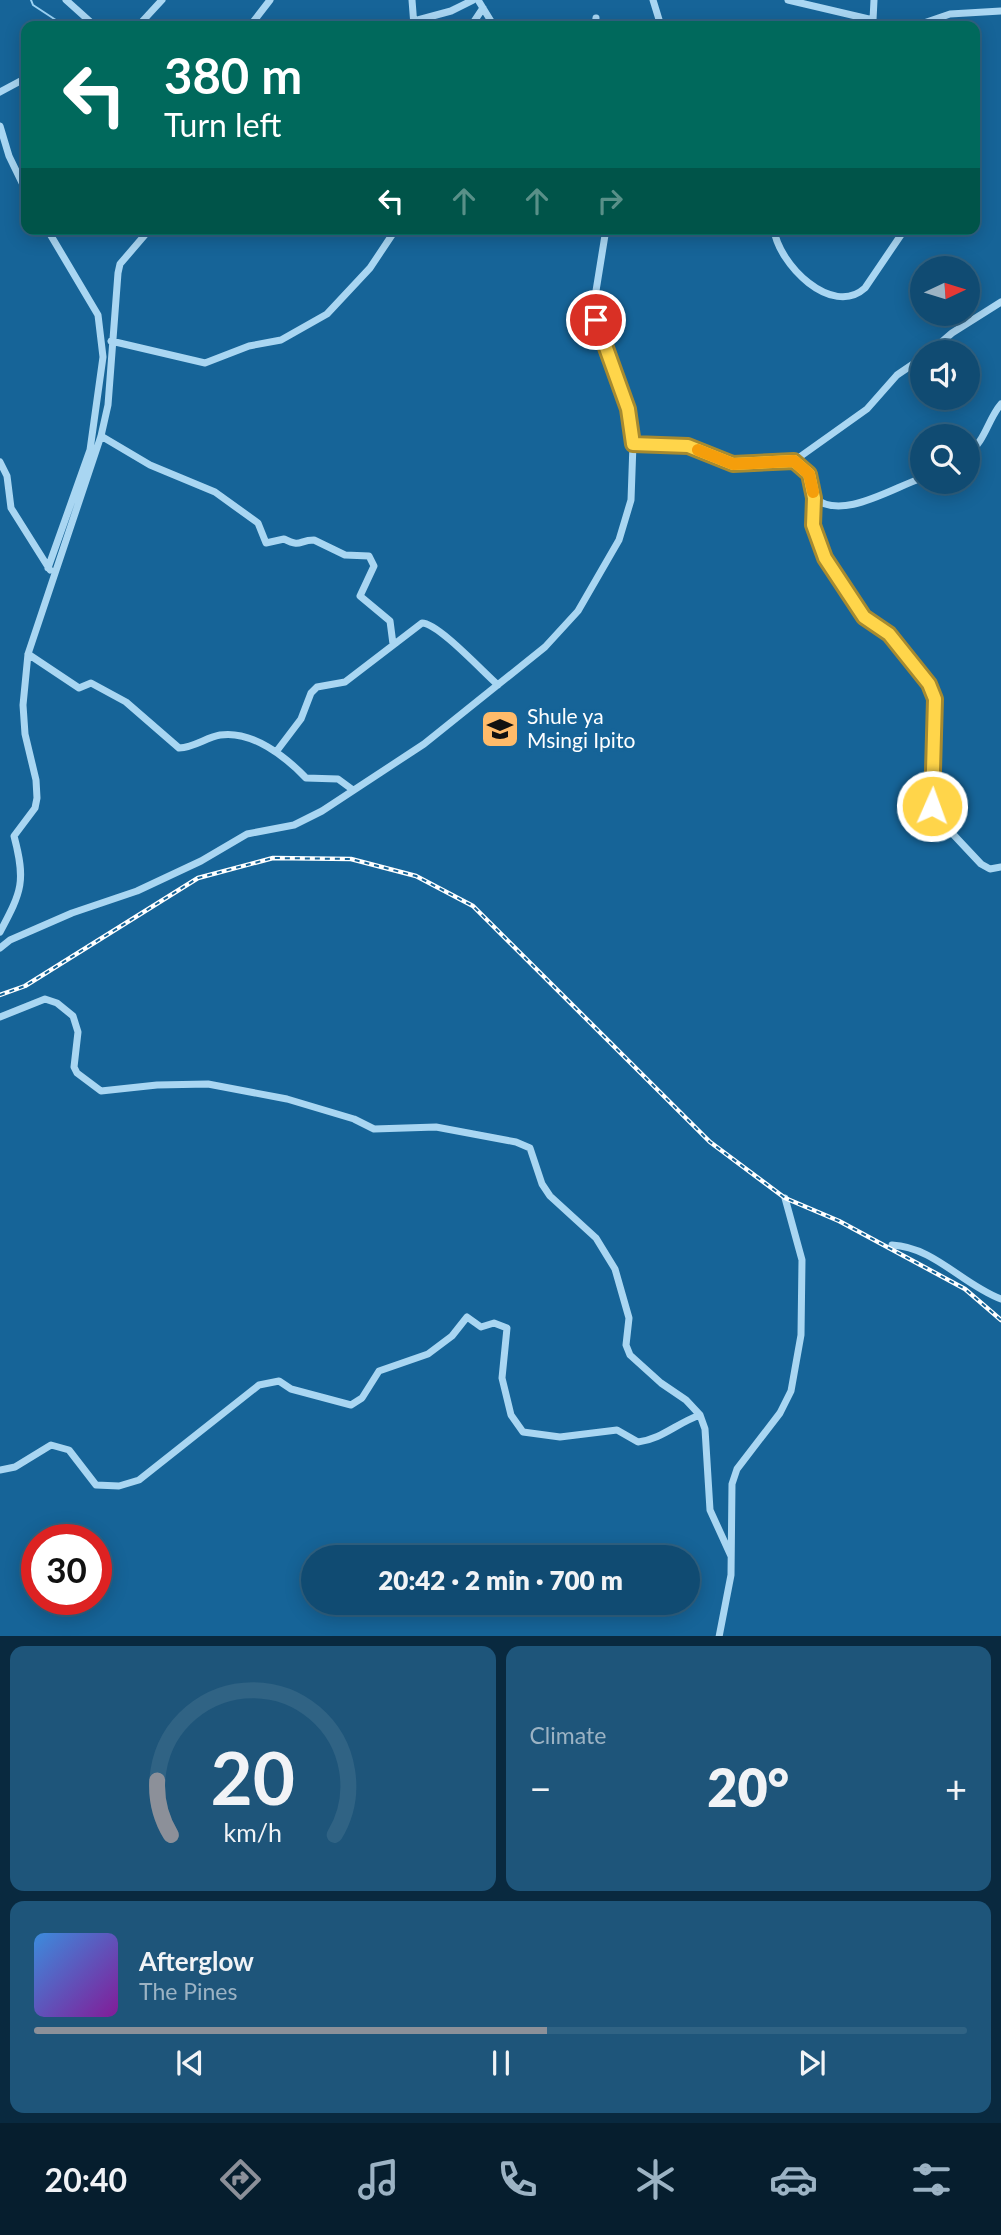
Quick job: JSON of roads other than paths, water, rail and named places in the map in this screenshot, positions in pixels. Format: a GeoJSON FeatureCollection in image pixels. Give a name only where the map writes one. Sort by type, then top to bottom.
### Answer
{"type":"FeatureCollection","features":[{"type":"Feature","properties":{"kind":"street"},"geometry":{"type":"LineString","coordinates":[[66,0],[89,21]]}},
{"type":"Feature","properties":{"kind":"street"},"geometry":{"type":"LineString","coordinates":[[143,21],[162,0]]}},
{"type":"Feature","properties":{"kind":"street"},"geometry":{"type":"LineString","coordinates":[[254,21],[270,0]]}},
{"type":"Feature","properties":{"kind":"street"},"geometry":{"type":"LineString","coordinates":[[412,0],[414,21]]}},
{"type":"Feature","properties":{"kind":"street"},"geometry":{"type":"LineString","coordinates":[[420,21],[475,0],[491,21]]}},
{"type":"Feature","properties":{"kind":"street"},"geometry":{"type":"LineString","coordinates":[[653,0],[659,21]]}},
{"type":"Feature","properties":{"kind":"street"},"geometry":{"type":"LineString","coordinates":[[788,0],[873,20],[874,0]]}},
{"type":"Feature","properties":{"kind":"street"},"geometry":{"type":"LineString","coordinates":[[474,21],[483,8]]}},
{"type":"Feature","properties":{"kind":"street"},"geometry":{"type":"LineString","coordinates":[[930,21],[950,14],[1001,11]]}},
{"type":"Feature","properties":{"kind":"street"},"geometry":{"type":"LineString","coordinates":[[0,92],[21,81]]}},
{"type":"Feature","properties":{"kind":"street"},"geometry":{"type":"LineString","coordinates":[[0,125],[4,157],[21,183]]}},
{"type":"Feature","properties":{"kind":"street"},"geometry":{"type":"LineString","coordinates":[[0,932],[21,886],[23,869],[14,836],[35,808],[37,798],[37,780],[25,734],[23,705],[29,654],[50,570],[90,450],[98,410],[103,357],[98,315],[51,235]]}},
{"type":"Feature","properties":{"kind":"street"},"geometry":{"type":"LineString","coordinates":[[50,570],[69,541],[101,436],[108,405],[111,341],[120,264],[145,235]]}},
{"type":"Feature","properties":{"kind":"street"},"geometry":{"type":"LineString","coordinates":[[111,341],[205,363],[249,346],[281,340],[327,314],[370,268],[392,235]]}},
{"type":"Feature","properties":{"kind":"street"},"geometry":{"type":"LineString","coordinates":[[0,948],[10,940],[72,913],[137,891],[201,861],[247,834],[294,825],[322,811],[424,744],[545,648],[578,611],[619,540],[631,500],[633,444],[628,409],[596,320],[595,297],[606,235]]}},
{"type":"Feature","properties":{"kind":"street"},"geometry":{"type":"LineString","coordinates":[[776,235],[781,253],[791,268],[826,293],[848,298],[857,296],[865,288],[901,235]]}},
{"type":"Feature","properties":{"kind":"street"},"geometry":{"type":"LineString","coordinates":[[945,340],[1001,302]]}},
{"type":"Feature","properties":{"kind":"street"},"geometry":{"type":"LineString","coordinates":[[633,444],[688,446],[733,464],[794,461],[867,409],[897,375],[910,366]]}},
{"type":"Feature","properties":{"kind":"street"},"geometry":{"type":"LineString","coordinates":[[980,440],[991,416],[1001,404]]}},
{"type":"Feature","properties":{"kind":"street"},"geometry":{"type":"LineString","coordinates":[[101,436],[150,465],[215,492],[225,502],[258,523],[266,543],[284,539],[292,544],[301,544],[314,540],[345,555],[369,556],[374,566],[360,596],[390,621],[393,645]]}},
{"type":"Feature","properties":{"kind":"street"},"geometry":{"type":"LineString","coordinates":[[794,461],[809,474],[814,498],[813,525],[825,558],[864,617],[889,634],[929,684],[935,699],[932,806],[935,815],[981,864],[990,869],[1001,867]]}},
{"type":"Feature","properties":{"kind":"street"},"geometry":{"type":"LineString","coordinates":[[0,462],[6,476],[11,508],[50,570]]}},
{"type":"Feature","properties":{"kind":"street"},"geometry":{"type":"LineString","coordinates":[[814,498],[831,507],[850,505],[910,482]]}},
{"type":"Feature","properties":{"kind":"street"},"geometry":{"type":"LineString","coordinates":[[275,752],[301,719],[311,693],[317,687],[345,682],[415,626],[428,623],[449,642],[467,652],[498,685]]}},
{"type":"Feature","properties":{"kind":"street"},"geometry":{"type":"LineString","coordinates":[[29,654],[72,684],[81,688],[91,683],[126,702],[179,748],[196,746],[225,735],[243,737],[275,752],[309,779],[338,779],[353,790]]}},
{"type":"Feature","properties":{"kind":"street"},"geometry":{"type":"LineString","coordinates":[[0,1017],[45,999],[68,1011],[78,1032],[74,1067],[101,1091],[167,1084],[208,1084],[287,1099],[354,1119],[374,1129],[436,1127],[525,1145],[534,1154],[542,1184],[550,1196],[596,1238],[615,1269],[629,1318],[626,1345],[630,1355],[661,1383],[686,1400],[700,1415],[705,1429],[710,1510],[731,1556]]}},
{"type":"Feature","properties":{"kind":"street"},"geometry":{"type":"LineString","coordinates":[[719,1636],[731,1576],[732,1484],[747,1454],[786,1402],[795,1378],[800,1346],[802,1260],[785,1198]]}},
{"type":"Feature","properties":{"kind":"street"},"geometry":{"type":"LineString","coordinates":[[891,1245],[907,1245],[1001,1299]]}},
{"type":"Feature","properties":{"kind":"street"},"geometry":{"type":"LineString","coordinates":[[0,1470],[15,1466],[51,1445],[69,1450],[96,1485],[118,1486],[139,1480],[259,1385],[279,1381],[291,1389],[351,1405],[362,1398],[379,1371],[428,1354],[452,1336],[467,1317],[481,1327],[494,1323],[506,1328],[502,1373],[506,1400],[511,1415],[523,1432],[529,1435],[560,1437],[617,1430],[638,1442],[668,1433],[682,1422],[700,1415]]}},
{"type":"Feature","properties":{"kind":"waterway"},"geometry":{"type":"LineString","coordinates":[[31,0],[33,5],[57,21]]}},
{"type":"Feature","properties":{"kind":"railway"},"geometry":{"type":"LineString","coordinates":[[0,995],[25,986],[198,878],[273,858],[351,859],[416,876],[473,906],[710,1142],[785,1198],[839,1221],[965,1289],[1001,1320]]}},
{"type":"Feature","properties":{"kind":"place","name":"Shule ya Msingi Ipito"},"geometry":{"type":"Point","coordinates":[500,729]}}]}
